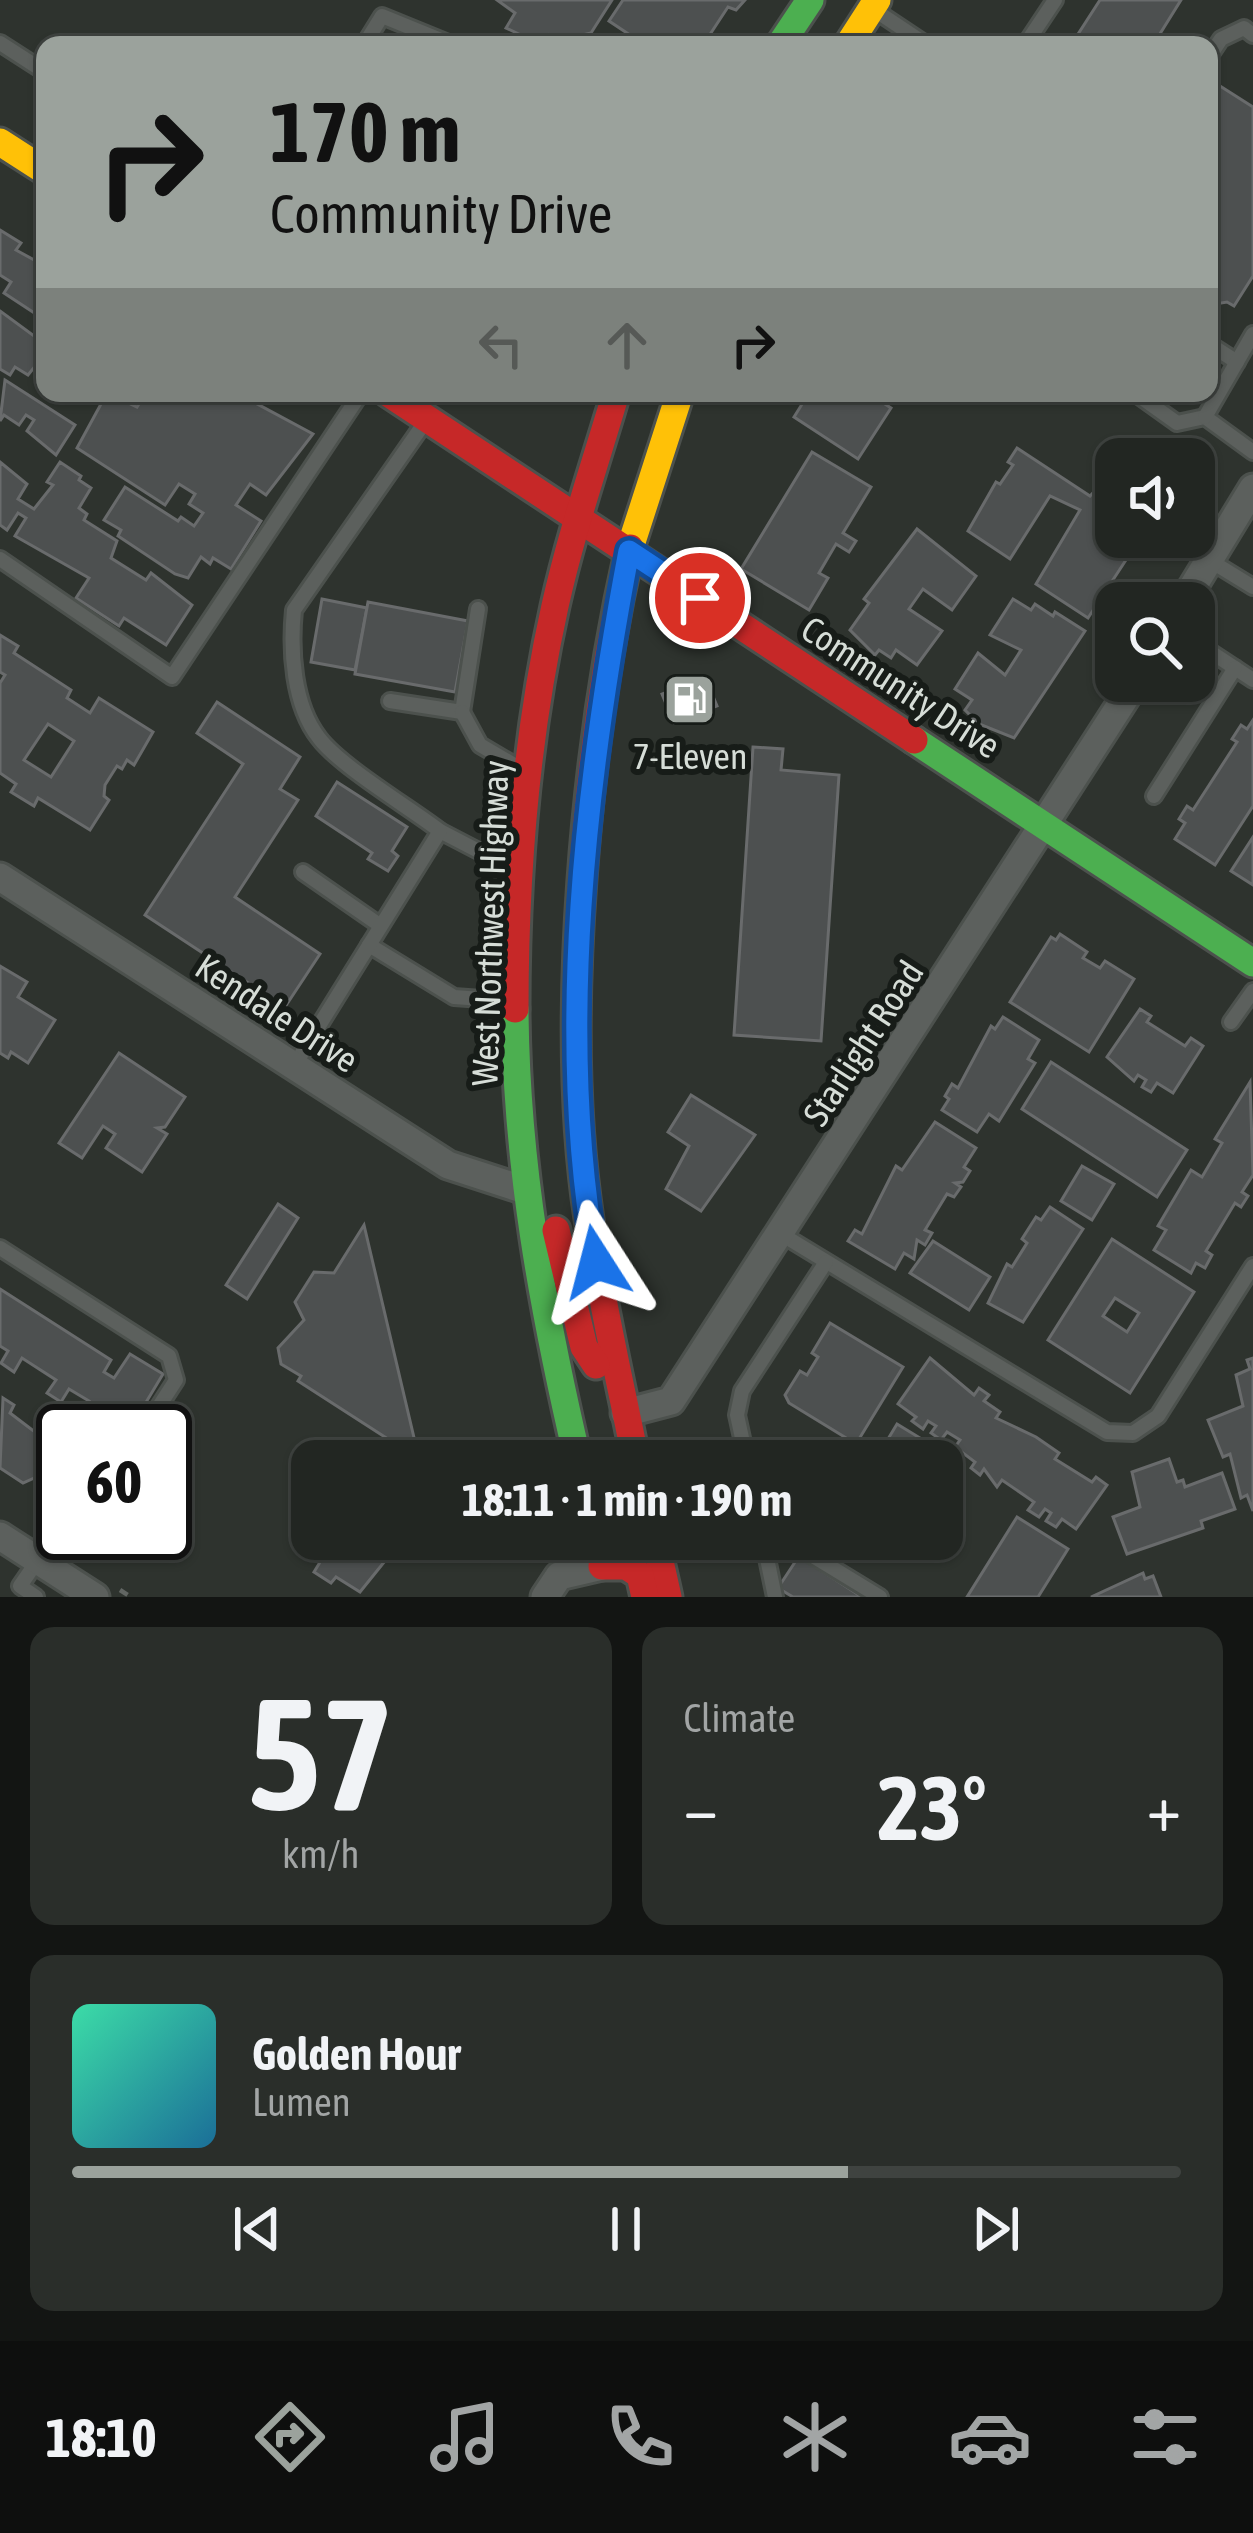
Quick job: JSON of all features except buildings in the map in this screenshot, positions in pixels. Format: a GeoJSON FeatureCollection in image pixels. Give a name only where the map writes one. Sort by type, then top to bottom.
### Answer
{"type":"FeatureCollection","features":[{"type":"Feature","properties":{"kind":"main road"},"geometry":{"type":"LineString","coordinates":[[786,36],[810,0]]}},
{"type":"Feature","properties":{"kind":"main road"},"geometry":{"type":"LineString","coordinates":[[853,36],[872,3]]}},
{"type":"Feature","properties":{"kind":"main road"},"geometry":{"type":"LineString","coordinates":[[1,144],[36,165]]}},
{"type":"Feature","properties":{"kind":"main road","name":"Community Drive"},"geometry":{"type":"LineString","coordinates":[[403,402],[1253,963]]}},
{"type":"Feature","properties":{"kind":"main road","name":"West Northwest Highway"},"geometry":{"type":"LineString","coordinates":[[573,1440],[540,1295],[525,1190],[516,1001],[531,775],[551,626],[613,402]]}},
{"type":"Feature","properties":{"kind":"main road"},"geometry":{"type":"LineString","coordinates":[[631,1440],[588,1216],[579,1058],[588,815],[629,551],[677,402]]}},
{"type":"Feature","properties":{"kind":"main road"},"geometry":{"type":"LineString","coordinates":[[525,1190],[543,1197],[553,1216],[584,1347],[623,1407]]}},
{"type":"Feature","properties":{"kind":"main road"},"geometry":{"type":"LineString","coordinates":[[601,1560],[610,1597]]}},
{"type":"Feature","properties":{"kind":"main road"},"geometry":{"type":"LineString","coordinates":[[614,1560],[640,1575],[645,1597]]}},
{"type":"Feature","properties":{"kind":"main road"},"geometry":{"type":"LineString","coordinates":[[660,1560],[668,1597]]}},
{"type":"Feature","properties":{"kind":"street"},"geometry":{"type":"LineString","coordinates":[[1196,582],[1253,488]]}},
{"type":"Feature","properties":{"kind":"street","name":"Starlight Road"},"geometry":{"type":"LineString","coordinates":[[623,1407],[671,1401],[1123,702]]}},
{"type":"Feature","properties":{"kind":"street","name":"Kendale Drive"},"geometry":{"type":"LineString","coordinates":[[0,877],[448,1165],[525,1190]]}},
{"type":"Feature","properties":{"kind":"street"},"geometry":{"type":"LineString","coordinates":[[0,1536],[95,1597]]}},
{"type":"Feature","properties":{"kind":"street"},"geometry":{"type":"LineString","coordinates":[[545,1597],[559,1576],[586,1560]]}},
{"type":"Feature","properties":{"kind":"lane"},"geometry":{"type":"LineString","coordinates":[[370,36],[392,0]]}},
{"type":"Feature","properties":{"kind":"lane"},"geometry":{"type":"LineString","coordinates":[[1031,36],[1054,0]]}},
{"type":"Feature","properties":{"kind":"lane"},"geometry":{"type":"LineString","coordinates":[[872,3],[915,36]]}},
{"type":"Feature","properties":{"kind":"lane"},"geometry":{"type":"LineString","coordinates":[[382,16],[431,36]]}},
{"type":"Feature","properties":{"kind":"lane"},"geometry":{"type":"LineString","coordinates":[[1218,44],[1250,26]]}},
{"type":"Feature","properties":{"kind":"lane"},"geometry":{"type":"LineString","coordinates":[[0,43],[36,66]]}},
{"type":"Feature","properties":{"kind":"lane"},"geometry":{"type":"LineString","coordinates":[[1218,395],[1253,334]]}},
{"type":"Feature","properties":{"kind":"lane"},"geometry":{"type":"LineString","coordinates":[[1218,350],[1237,362]]}},
{"type":"Feature","properties":{"kind":"lane"},"geometry":{"type":"LineString","coordinates":[[0,559],[172,677],[355,402]]}},
{"type":"Feature","properties":{"kind":"lane"},"geometry":{"type":"LineString","coordinates":[[1148,402],[1177,423],[1205,417],[1214,402]]}},
{"type":"Feature","properties":{"kind":"lane"},"geometry":{"type":"LineString","coordinates":[[1205,417],[1253,452]]}},
{"type":"Feature","properties":{"kind":"lane"},"geometry":{"type":"LineString","coordinates":[[428,418],[294,610],[291,644],[300,694],[320,738],[440,831],[492,859],[525,860]]}},
{"type":"Feature","properties":{"kind":"lane"},"geometry":{"type":"LineString","coordinates":[[1209,560],[1253,587]]}},
{"type":"Feature","properties":{"kind":"lane"},"geometry":{"type":"LineString","coordinates":[[478,609],[462,712],[480,745],[531,775]]}},
{"type":"Feature","properties":{"kind":"lane"},"geometry":{"type":"LineString","coordinates":[[1215,654],[1253,680]]}},
{"type":"Feature","properties":{"kind":"lane"},"geometry":{"type":"LineString","coordinates":[[1154,796],[1235,668]]}},
{"type":"Feature","properties":{"kind":"lane"},"geometry":{"type":"LineString","coordinates":[[390,701],[462,712]]}},
{"type":"Feature","properties":{"kind":"lane"},"geometry":{"type":"LineString","coordinates":[[294,1066],[440,831]]}},
{"type":"Feature","properties":{"kind":"lane"},"geometry":{"type":"LineString","coordinates":[[303,872],[378,924]]}},
{"type":"Feature","properties":{"kind":"lane"},"geometry":{"type":"LineString","coordinates":[[369,946],[454,997],[516,1001]]}},
{"type":"Feature","properties":{"kind":"lane"},"geometry":{"type":"LineString","coordinates":[[1231,1022],[1253,991]]}},
{"type":"Feature","properties":{"kind":"lane"},"geometry":{"type":"LineString","coordinates":[[781,1234],[1106,1432],[1133,1433],[1158,1416],[1253,1266]]}},
{"type":"Feature","properties":{"kind":"lane"},"geometry":{"type":"LineString","coordinates":[[0,1248],[169,1356],[176,1381],[161,1404]]}},
{"type":"Feature","properties":{"kind":"lane"},"geometry":{"type":"LineString","coordinates":[[742,1440],[737,1415],[742,1390],[826,1262]]}},
{"type":"Feature","properties":{"kind":"lane"},"geometry":{"type":"LineString","coordinates":[[36,1597],[20,1586],[50,1560]]}},
{"type":"Feature","properties":{"kind":"lane"},"geometry":{"type":"LineString","coordinates":[[767,1560],[775,1597]]}},
{"type":"Feature","properties":{"kind":"lane"},"geometry":{"type":"LineString","coordinates":[[819,1560],[880,1597]]}},
{"type":"Feature","properties":{"kind":"traffic: fast"},"geometry":{"type":"LineString","coordinates":[[786,36],[810,0]]}},
{"type":"Feature","properties":{"kind":"traffic: fast"},"geometry":{"type":"LineString","coordinates":[[914,740],[1253,963]]}},
{"type":"Feature","properties":{"kind":"traffic: fast"},"geometry":{"type":"LineString","coordinates":[[515,1009],[526,1181],[574,1440]]}},
{"type":"Feature","properties":{"kind":"traffic: slow"},"geometry":{"type":"LineString","coordinates":[[854,36],[877,0]]}},
{"type":"Feature","properties":{"kind":"traffic: slow"},"geometry":{"type":"LineString","coordinates":[[0,142],[36,165]]}},
{"type":"Feature","properties":{"kind":"traffic: slow"},"geometry":{"type":"LineString","coordinates":[[630,548],[677,402]]}},
{"type":"Feature","properties":{"kind":"traffic: jam"},"geometry":{"type":"LineString","coordinates":[[402,402],[914,740]]}},
{"type":"Feature","properties":{"kind":"traffic: jam"},"geometry":{"type":"LineString","coordinates":[[515,1009],[520,857],[545,655],[561,579],[613,402]]}},
{"type":"Feature","properties":{"kind":"traffic: jam"},"geometry":{"type":"LineString","coordinates":[[630,548],[590,794],[577,972],[577,1059],[589,1219],[632,1440]]}},
{"type":"Feature","properties":{"kind":"traffic: jam"},"geometry":{"type":"LineString","coordinates":[[556,1230],[584,1347],[596,1365]]}},
{"type":"Feature","properties":{"kind":"traffic: jam"},"geometry":{"type":"LineString","coordinates":[[660,1560],[668,1597]]}},
{"type":"Feature","properties":{"kind":"traffic: jam"},"geometry":{"type":"LineString","coordinates":[[602,1566],[626,1566],[640,1575],[645,1597]]}},
{"type":"Feature","properties":{"kind":"place","name":"7-Eleven"},"geometry":{"type":"Point","coordinates":[690,700]}},
{"type":"Feature","properties":{"kind":"route"},"geometry":{"type":"LineString","coordinates":[[596,1262],[588,1216],[580,1091],[583,883],[600,719],[629,551],[700,598]]}}]}
